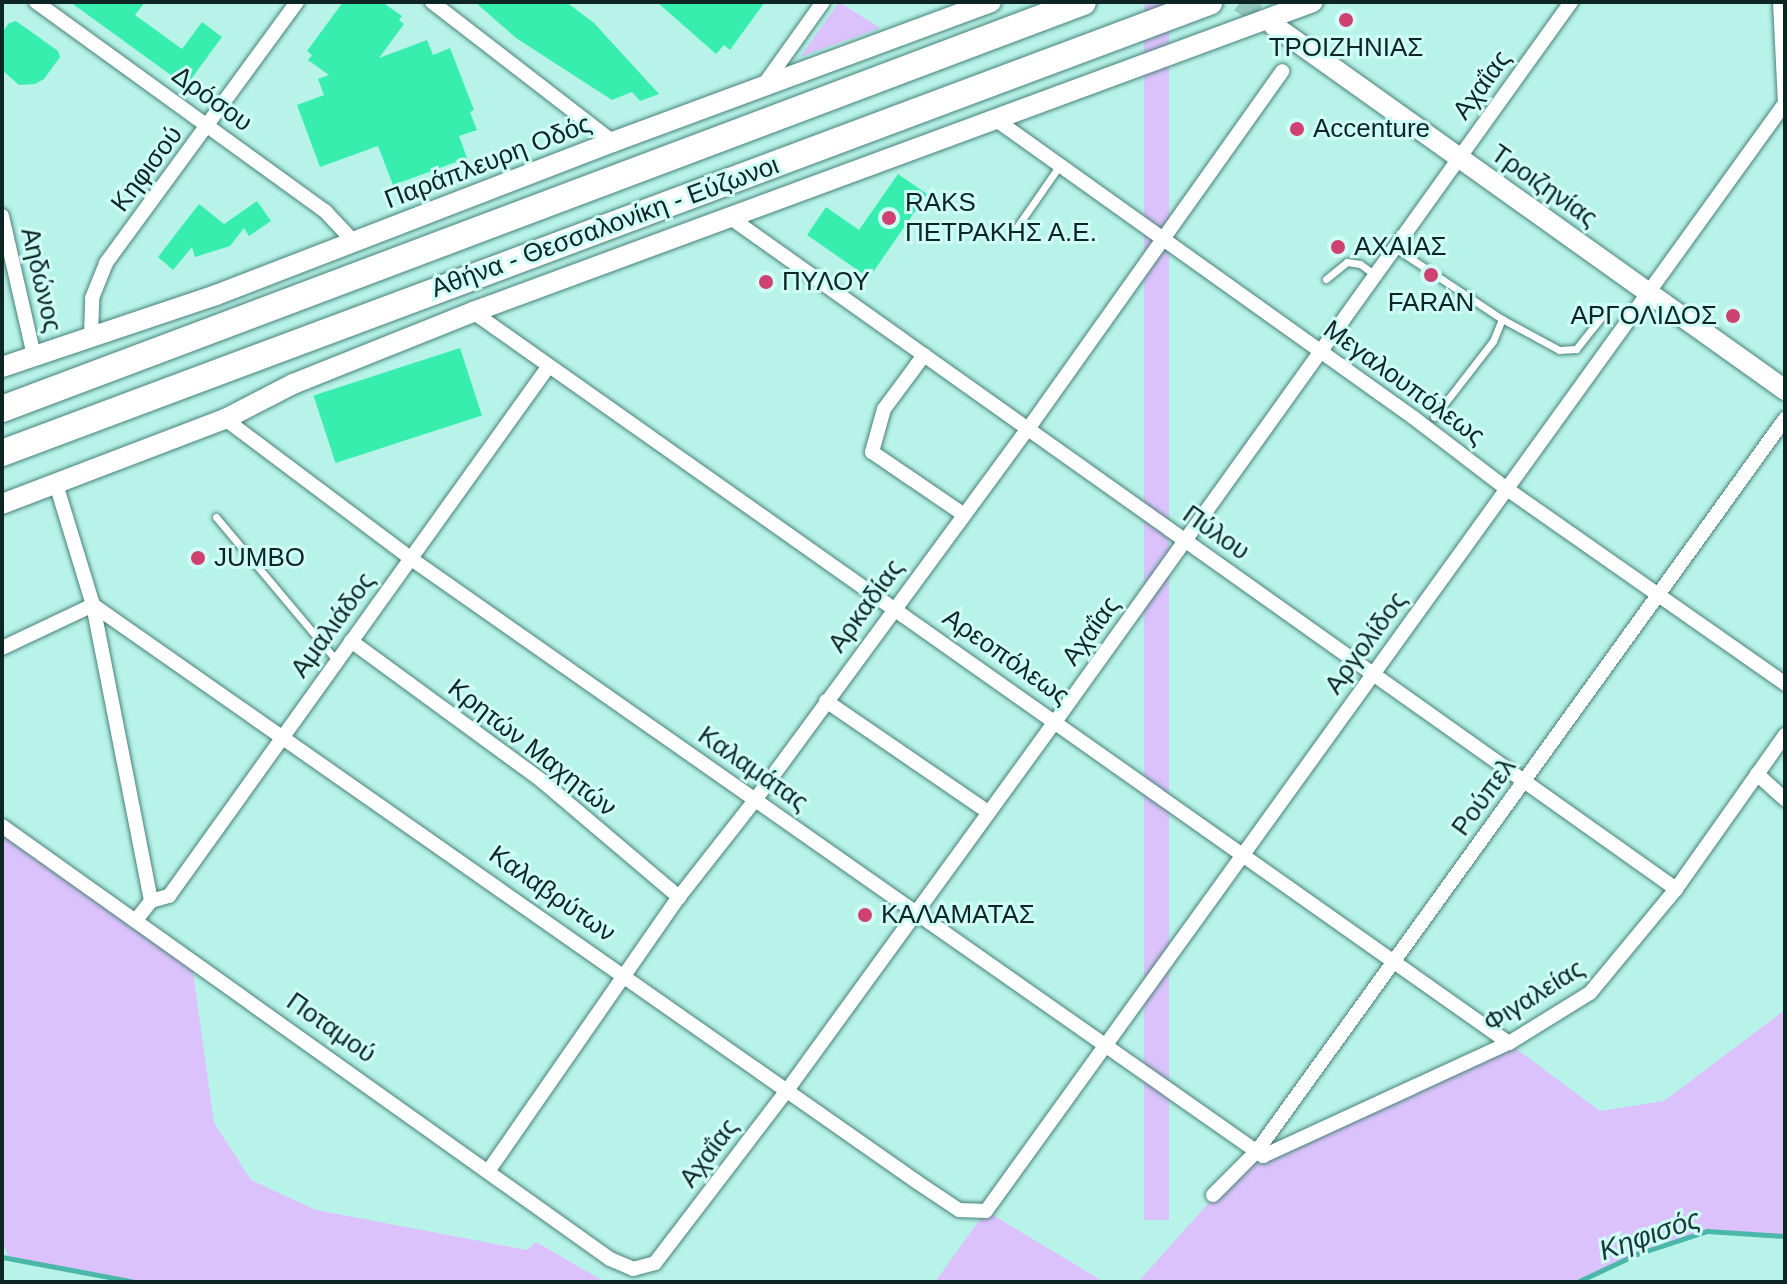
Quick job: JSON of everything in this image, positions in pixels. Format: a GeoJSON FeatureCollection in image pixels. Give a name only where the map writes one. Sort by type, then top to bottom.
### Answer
{"type":"FeatureCollection","features":[{"type":"Feature","properties":{"kind":"highway","name":"Αθήνα - Θεσσαλονίκη - Εύζωνοι"},"geometry":{"type":"LineString","coordinates":[[2,409],[1083,2]]}},
{"type":"Feature","properties":{"kind":"highway","name":"Αθήνα - Θεσσαλονίκη - Εύζωνοι"},"geometry":{"type":"LineString","coordinates":[[2,453],[1209,2]]}},
{"type":"Feature","properties":{"kind":"main road","name":"Παράπλευρη Οδός"},"geometry":{"type":"LineString","coordinates":[[2,367],[216,295],[613,142],[991,2]]}},
{"type":"Feature","properties":{"kind":"main road"},"geometry":{"type":"LineString","coordinates":[[2,504],[225,419],[293,384],[473,312],[1313,2]]}},
{"type":"Feature","properties":{"kind":"main road","name":"Τροιζηνίας"},"geometry":{"type":"LineString","coordinates":[[1273,25],[1785,390]]}},
{"type":"Feature","properties":{"kind":"street","name":"Δρόσου"},"geometry":{"type":"LineString","coordinates":[[36,2],[325,211],[354,242]]}},
{"type":"Feature","properties":{"kind":"street","name":"Κηφισού"},"geometry":{"type":"LineString","coordinates":[[91,335],[92,298],[97,279],[297,2]]}},
{"type":"Feature","properties":{"kind":"street"},"geometry":{"type":"LineString","coordinates":[[432,2],[613,142]]}},
{"type":"Feature","properties":{"kind":"street"},"geometry":{"type":"LineString","coordinates":[[763,86],[823,2]]}},
{"type":"Feature","properties":{"kind":"street","name":"Αχαΐας"},"geometry":{"type":"LineString","coordinates":[[633,1269],[655,1263],[788,1089],[1186,541],[1571,2]]}},
{"type":"Feature","properties":{"kind":"street"},"geometry":{"type":"LineString","coordinates":[[1780,2],[1785,103]]}},
{"type":"Feature","properties":{"kind":"street","name":"Αρκαδίας"},"geometry":{"type":"LineString","coordinates":[[489,1170],[679,897],[755,800],[1028,429],[1282,71]]}},
{"type":"Feature","properties":{"kind":"street","name":"Αργολίδος"},"geometry":{"type":"LineString","coordinates":[[986,1211],[1785,103]]}},
{"type":"Feature","properties":{"kind":"street","name":"Μεγαλουπόλεως"},"geometry":{"type":"LineString","coordinates":[[995,119],[1320,350],[1507,489],[1785,684]]}},
{"type":"Feature","properties":{"kind":"street","name":"Αηδώνος"},"geometry":{"type":"LineString","coordinates":[[2,216],[8,266],[34,356]]}},
{"type":"Feature","properties":{"kind":"street","name":"Πύλου"},"geometry":{"type":"LineString","coordinates":[[728,216],[1676,889]]}},
{"type":"Feature","properties":{"kind":"street","name":"Αρεοπόλεως"},"geometry":{"type":"LineString","coordinates":[[473,312],[1509,1043]]}},
{"type":"Feature","properties":{"kind":"street"},"geometry":{"type":"LineString","coordinates":[[924,355],[884,409],[872,452],[963,514]]}},
{"type":"Feature","properties":{"kind":"street","name":"Αμαλιάδος"},"geometry":{"type":"LineString","coordinates":[[136,920],[151,901],[169,896],[548,367]]}},
{"type":"Feature","properties":{"kind":"street","name":"Καλαμάτας"},"geometry":{"type":"LineString","coordinates":[[225,419],[410,558],[1257,1151]]}},
{"type":"Feature","properties":{"kind":"street","name":"Ρούπελ"},"geometry":{"type":"LineString","coordinates":[[1213,1195],[1257,1151],[1785,419]]}},
{"type":"Feature","properties":{"kind":"street"},"geometry":{"type":"LineString","coordinates":[[56,484],[93,605],[151,901]]}},
{"type":"Feature","properties":{"kind":"street"},"geometry":{"type":"LineString","coordinates":[[2,648],[93,605]]}},
{"type":"Feature","properties":{"kind":"street","name":"Καλαβρύτων"},"geometry":{"type":"LineString","coordinates":[[93,605],[959,1210],[986,1211]]}},
{"type":"Feature","properties":{"kind":"street","name":"Κρητών Μαχητών"},"geometry":{"type":"LineString","coordinates":[[351,641],[542,781],[679,897]]}},
{"type":"Feature","properties":{"kind":"street"},"geometry":{"type":"LineString","coordinates":[[826,701],[988,812]]}},
{"type":"Feature","properties":{"kind":"street","name":"Φιγαλείας"},"geometry":{"type":"LineString","coordinates":[[1257,1151],[1263,1156],[1509,1043],[1590,993],[1676,889],[1785,735]]}},
{"type":"Feature","properties":{"kind":"street"},"geometry":{"type":"LineString","coordinates":[[1757,774],[1785,799]]}},
{"type":"Feature","properties":{"kind":"street","name":"Ποταμού"},"geometry":{"type":"LineString","coordinates":[[2,826],[610,1259],[633,1269]]}},
{"type":"Feature","properties":{"kind":"lane"},"geometry":{"type":"LineString","coordinates":[[1017,227],[1060,165]]}},
{"type":"Feature","properties":{"kind":"lane"},"geometry":{"type":"LineString","coordinates":[[1395,248],[1502,319],[1559,350],[1576,349],[1603,315]]}},
{"type":"Feature","properties":{"kind":"lane"},"geometry":{"type":"LineString","coordinates":[[1326,279],[1347,262],[1360,264],[1375,275]]}},
{"type":"Feature","properties":{"kind":"lane"},"geometry":{"type":"LineString","coordinates":[[1434,417],[1493,341],[1502,319]]}},
{"type":"Feature","properties":{"kind":"lane"},"geometry":{"type":"LineString","coordinates":[[216,517],[337,661]]}},
{"type":"Feature","properties":{"kind":"shaded area"},"geometry":{"type":"Polygon","coordinates":[[[839,2],[880,28],[800,57],[839,2]]]}},
{"type":"Feature","properties":{"kind":"shaded area"},"geometry":{"type":"Polygon","coordinates":[[[1144,2],[1169,2],[1169,1220],[1144,1220],[1144,2]]]}},
{"type":"Feature","properties":{"kind":"shaded area"},"geometry":{"type":"Polygon","coordinates":[[[2,826],[191,958],[214,1123],[251,1180],[316,1210],[527,1250],[536,1242],[605,1282],[135,1282],[8,1256],[2,1239],[2,826]]]}},
{"type":"Feature","properties":{"kind":"shaded area"},"geometry":{"type":"Polygon","coordinates":[[[1785,1010],[1785,1236],[1707,1231],[1637,1254],[1577,1282],[1138,1282],[1255,1151],[1514,1047],[1600,1111],[1664,1101],[1785,1010]]]}},
{"type":"Feature","properties":{"kind":"shaded area"},"geometry":{"type":"Polygon","coordinates":[[[986,1211],[1104,1282],[935,1282],[986,1211]]]}},
{"type":"Feature","properties":{"kind":"building"},"geometry":{"type":"Polygon","coordinates":[[[70,2],[145,2],[135,15],[182,49],[202,22],[222,37],[186,86],[70,2]]]}},
{"type":"Feature","properties":{"kind":"building"},"geometry":{"type":"Polygon","coordinates":[[[343,2],[382,2],[402,16],[399,20],[404,24],[379,58],[427,40],[433,55],[450,48],[474,110],[470,112],[477,130],[459,136],[467,158],[393,185],[378,146],[320,167],[297,105],[324,95],[318,79],[329,75],[308,60],[312,55],[307,51],[343,2]]]}},
{"type":"Feature","properties":{"kind":"building"},"geometry":{"type":"Polygon","coordinates":[[[475,2],[566,2],[594,23],[659,94],[640,101],[632,92],[612,100],[516,38],[475,2]]]}},
{"type":"Feature","properties":{"kind":"building"},"geometry":{"type":"Polygon","coordinates":[[[657,2],[765,2],[730,50],[724,45],[716,54],[657,2]]]}},
{"type":"Feature","properties":{"kind":"building"},"geometry":{"type":"Polygon","coordinates":[[[16,21],[58,51],[60,57],[44,79],[35,84],[19,85],[2,70],[2,33],[9,23],[16,21]]]}},
{"type":"Feature","properties":{"kind":"building","name":"RAKS ΠΕΤΡΑΚΗΣ Α.Ε."},"geometry":{"type":"Polygon","coordinates":[[[898,174],[927,194],[869,278],[807,235],[826,207],[859,230],[898,174]]]}},
{"type":"Feature","properties":{"kind":"building"},"geometry":{"type":"Polygon","coordinates":[[[257,201],[271,221],[249,236],[244,228],[230,246],[195,257],[192,247],[173,270],[158,257],[199,204],[224,224],[257,201]]]}},
{"type":"Feature","properties":{"kind":"building"},"geometry":{"type":"Polygon","coordinates":[[[460,348],[482,416],[335,463],[314,396],[460,348]]]}},
{"type":"Feature","properties":{"kind":"waterway","name":"Κηφισός"},"geometry":{"type":"LineString","coordinates":[[1577,1282],[1637,1254],[1707,1231],[1785,1236]]}},
{"type":"Feature","properties":{"kind":"waterway","name":"Κηφισός"},"geometry":{"type":"LineString","coordinates":[[2,1257],[135,1282]]}},
{"type":"Feature","properties":{"kind":"tunnel"},"geometry":{"type":"LineString","coordinates":[[1240,2],[1273,25]]}},
{"type":"Feature","properties":{"kind":"place","name":"ΤΡΟΙΖΗΝΙΑΣ"},"geometry":{"type":"Point","coordinates":[1346,20]}},
{"type":"Feature","properties":{"kind":"place","name":"Accenture"},"geometry":{"type":"Point","coordinates":[1297,129]}},
{"type":"Feature","properties":{"kind":"place","name":"RAKS ΠΕΤΡΑΚΗΣ Α.Ε."},"geometry":{"type":"Point","coordinates":[889,218]}},
{"type":"Feature","properties":{"kind":"place","name":"AXAΙΑΣ"},"geometry":{"type":"Point","coordinates":[1338,247]}},
{"type":"Feature","properties":{"kind":"place","name":"FARAN"},"geometry":{"type":"Point","coordinates":[1431,275]}},
{"type":"Feature","properties":{"kind":"place","name":"ΠΥΛΟΥ"},"geometry":{"type":"Point","coordinates":[766,282]}},
{"type":"Feature","properties":{"kind":"place","name":"ΑΡΓΟΛΙΔΟΣ"},"geometry":{"type":"Point","coordinates":[1733,316]}},
{"type":"Feature","properties":{"kind":"place","name":"JUMBO"},"geometry":{"type":"Point","coordinates":[198,558]}},
{"type":"Feature","properties":{"kind":"place","name":"ΚΑΛΑΜΑΤΑΣ"},"geometry":{"type":"Point","coordinates":[865,915]}}]}
